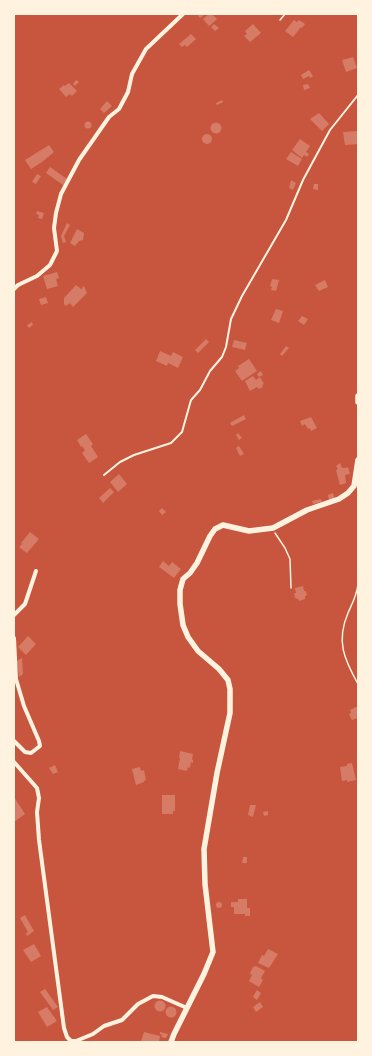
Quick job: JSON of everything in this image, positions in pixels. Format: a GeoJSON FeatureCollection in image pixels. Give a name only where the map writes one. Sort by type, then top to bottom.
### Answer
{"type":"FeatureCollection","features":[{"type":"Feature","properties":{"kind":"street"},"geometry":{"type":"LineString","coordinates":[[14,289],[18,285],[37,276],[50,265],[57,251],[54,228],[56,212],[61,194],[79,160],[109,117],[119,108],[128,92],[132,74],[146,49],[183,14]]}},
{"type":"Feature","properties":{"kind":"street"},"geometry":{"type":"LineString","coordinates":[[358,396],[358,402]]}},
{"type":"Feature","properties":{"kind":"street"},"geometry":{"type":"LineString","coordinates":[[171,1042],[213,952],[205,884],[204,849],[217,773],[230,713],[230,689],[228,680],[219,669],[198,651],[188,637],[183,625],[180,590],[183,579],[190,573],[197,563],[215,529],[223,525],[249,531],[273,528],[307,510],[339,499],[348,494],[354,486],[358,460]]}},
{"type":"Feature","properties":{"kind":"street"},"geometry":{"type":"LineString","coordinates":[[14,615],[25,604],[36,571]]}},
{"type":"Feature","properties":{"kind":"street"},"geometry":{"type":"LineString","coordinates":[[14,638],[16,679],[24,706],[40,746],[31,752],[25,752],[14,741]]}},
{"type":"Feature","properties":{"kind":"street"},"geometry":{"type":"LineString","coordinates":[[14,762],[37,788],[39,840],[66,1037],[71,1041],[76,1041],[93,1034],[104,1026],[122,1020],[138,1004],[153,996],[162,997],[187,1008]]}},
{"type":"Feature","properties":{"kind":"lane"},"geometry":{"type":"LineString","coordinates":[[104,475],[120,462],[134,455],[171,443],[182,432],[192,400],[200,390],[210,371],[222,357],[226,347],[231,319],[242,296],[286,220],[303,180],[330,130],[358,95]]}},
{"type":"Feature","properties":{"kind":"path"},"geometry":{"type":"LineString","coordinates":[[280,20],[285,14]]}},
{"type":"Feature","properties":{"kind":"path"},"geometry":{"type":"LineString","coordinates":[[273,528],[290,559],[291,588]]}},
{"type":"Feature","properties":{"kind":"path"},"geometry":{"type":"LineString","coordinates":[[358,584],[357,593],[343,626],[342,644],[349,667],[358,684]]}},
{"type":"Feature","properties":{"kind":"building"},"geometry":{"type":"Polygon","coordinates":[[[197,14],[205,14],[200,18],[197,14]]]}},
{"type":"Feature","properties":{"kind":"building"},"geometry":{"type":"Polygon","coordinates":[[[209,14],[212,14],[217,19],[209,26],[203,19],[209,14]]]}},
{"type":"Feature","properties":{"kind":"building"},"geometry":{"type":"Polygon","coordinates":[[[294,20],[297,22],[299,20],[305,24],[293,37],[285,31],[294,20]]]}},
{"type":"Feature","properties":{"kind":"building"},"geometry":{"type":"Polygon","coordinates":[[[214,24],[219,28],[215,31],[211,27],[214,24]]]}},
{"type":"Feature","properties":{"kind":"building"},"geometry":{"type":"Polygon","coordinates":[[[253,24],[261,33],[250,42],[244,36],[247,34],[245,31],[253,24]]]}},
{"type":"Feature","properties":{"kind":"building"},"geometry":{"type":"Polygon","coordinates":[[[191,34],[196,39],[187,47],[185,45],[182,47],[179,44],[191,34]]]}},
{"type":"Feature","properties":{"kind":"building"},"geometry":{"type":"Polygon","coordinates":[[[353,57],[357,68],[346,72],[342,60],[353,57]]]}},
{"type":"Feature","properties":{"kind":"building"},"geometry":{"type":"Polygon","coordinates":[[[309,70],[313,76],[303,79],[301,75],[309,70]]]}},
{"type":"Feature","properties":{"kind":"building"},"geometry":{"type":"Polygon","coordinates":[[[76,80],[79,82],[75,86],[73,84],[76,80]]]}},
{"type":"Feature","properties":{"kind":"building"},"geometry":{"type":"Polygon","coordinates":[[[69,83],[77,91],[72,96],[70,94],[66,97],[59,89],[69,83]]]}},
{"type":"Feature","properties":{"kind":"building"},"geometry":{"type":"Polygon","coordinates":[[[308,84],[310,88],[304,90],[303,85],[308,84]]]}},
{"type":"Feature","properties":{"kind":"building"},"geometry":{"type":"Polygon","coordinates":[[[222,100],[223,102],[217,105],[216,103],[222,100]]]}},
{"type":"Feature","properties":{"kind":"building"},"geometry":{"type":"Polygon","coordinates":[[[107,101],[112,106],[104,113],[100,109],[107,101]]]}},
{"type":"Feature","properties":{"kind":"building"},"geometry":{"type":"Polygon","coordinates":[[[319,113],[329,124],[322,131],[310,119],[319,113]]]}},
{"type":"Feature","properties":{"kind":"building"},"geometry":{"type":"Polygon","coordinates":[[[88,122],[91,125],[88,128],[85,125],[88,122]]]}},
{"type":"Feature","properties":{"kind":"building"},"geometry":{"type":"Polygon","coordinates":[[[214,123],[218,123],[220,124],[220,132],[214,133],[211,130],[211,126],[214,123]]]}},
{"type":"Feature","properties":{"kind":"building"},"geometry":{"type":"Polygon","coordinates":[[[358,131],[358,144],[345,145],[343,132],[358,131]]]}},
{"type":"Feature","properties":{"kind":"building"},"geometry":{"type":"Polygon","coordinates":[[[205,134],[209,134],[211,135],[211,143],[205,144],[202,141],[202,137],[205,134]]]}},
{"type":"Feature","properties":{"kind":"building"},"geometry":{"type":"Polygon","coordinates":[[[300,139],[310,146],[306,152],[309,154],[307,157],[304,155],[302,158],[292,150],[300,139]]]}},
{"type":"Feature","properties":{"kind":"building"},"geometry":{"type":"Polygon","coordinates":[[[49,145],[54,152],[31,169],[25,160],[49,145]]]}},
{"type":"Feature","properties":{"kind":"building"},"geometry":{"type":"Polygon","coordinates":[[[291,152],[302,159],[298,166],[286,159],[291,152]]]}},
{"type":"Feature","properties":{"kind":"building"},"geometry":{"type":"Polygon","coordinates":[[[50,167],[67,179],[63,185],[46,173],[50,167]]]}},
{"type":"Feature","properties":{"kind":"building"},"geometry":{"type":"Polygon","coordinates":[[[37,174],[41,176],[36,184],[32,182],[37,174]]]}},
{"type":"Feature","properties":{"kind":"building"},"geometry":{"type":"Polygon","coordinates":[[[291,180],[296,183],[293,190],[289,188],[291,180]]]}},
{"type":"Feature","properties":{"kind":"building"},"geometry":{"type":"Polygon","coordinates":[[[314,184],[318,184],[318,190],[313,189],[314,184]]]}},
{"type":"Feature","properties":{"kind":"building"},"geometry":{"type":"Polygon","coordinates":[[[37,211],[44,213],[42,219],[38,218],[39,215],[36,214],[37,211]]]}},
{"type":"Feature","properties":{"kind":"building"},"geometry":{"type":"Polygon","coordinates":[[[67,223],[70,225],[64,236],[66,242],[63,243],[61,236],[67,223]]]}},
{"type":"Feature","properties":{"kind":"building"},"geometry":{"type":"Polygon","coordinates":[[[77,229],[84,233],[83,240],[79,241],[75,246],[70,243],[77,229]]]}},
{"type":"Feature","properties":{"kind":"building"},"geometry":{"type":"Polygon","coordinates":[[[57,272],[59,278],[56,279],[58,286],[47,289],[43,276],[57,272]]]}},
{"type":"Feature","properties":{"kind":"building"},"geometry":{"type":"Polygon","coordinates":[[[272,279],[279,280],[276,291],[271,290],[272,287],[270,286],[272,279]]]}},
{"type":"Feature","properties":{"kind":"building"},"geometry":{"type":"Polygon","coordinates":[[[325,280],[328,287],[319,291],[315,285],[325,280]]]}},
{"type":"Feature","properties":{"kind":"building"},"geometry":{"type":"Polygon","coordinates":[[[76,285],[81,289],[84,286],[87,293],[73,307],[70,303],[66,306],[64,304],[64,298],[76,285]]]}},
{"type":"Feature","properties":{"kind":"building"},"geometry":{"type":"Polygon","coordinates":[[[46,297],[48,303],[41,305],[39,299],[46,297]]]}},
{"type":"Feature","properties":{"kind":"building"},"geometry":{"type":"Polygon","coordinates":[[[276,309],[283,311],[279,323],[271,320],[276,309]]]}},
{"type":"Feature","properties":{"kind":"building"},"geometry":{"type":"Polygon","coordinates":[[[302,316],[308,319],[304,325],[298,321],[302,316]]]}},
{"type":"Feature","properties":{"kind":"building"},"geometry":{"type":"Polygon","coordinates":[[[32,322],[33,325],[29,328],[27,325],[32,322]]]}},
{"type":"Feature","properties":{"kind":"building"},"geometry":{"type":"Polygon","coordinates":[[[206,339],[209,342],[198,353],[195,350],[206,339]]]}},
{"type":"Feature","properties":{"kind":"building"},"geometry":{"type":"Polygon","coordinates":[[[234,340],[247,343],[245,350],[232,347],[234,340]]]}},
{"type":"Feature","properties":{"kind":"building"},"geometry":{"type":"Polygon","coordinates":[[[286,346],[289,348],[282,356],[280,354],[286,346]]]}},
{"type":"Feature","properties":{"kind":"building"},"geometry":{"type":"Polygon","coordinates":[[[160,351],[171,356],[173,352],[183,357],[178,368],[168,363],[167,366],[156,361],[160,351]]]}},
{"type":"Feature","properties":{"kind":"building"},"geometry":{"type":"Polygon","coordinates":[[[249,359],[257,371],[242,381],[235,371],[239,368],[238,366],[249,359]]]}},
{"type":"Feature","properties":{"kind":"building"},"geometry":{"type":"Polygon","coordinates":[[[261,371],[263,375],[259,377],[257,374],[261,371]]]}},
{"type":"Feature","properties":{"kind":"building"},"geometry":{"type":"Polygon","coordinates":[[[253,376],[256,380],[260,377],[264,384],[262,385],[263,387],[259,389],[257,387],[250,391],[245,381],[253,376]]]}},
{"type":"Feature","properties":{"kind":"building"},"geometry":{"type":"Polygon","coordinates":[[[244,415],[246,419],[232,426],[230,423],[244,415]]]}},
{"type":"Feature","properties":{"kind":"building"},"geometry":{"type":"Polygon","coordinates":[[[311,417],[317,428],[311,431],[305,424],[302,426],[300,421],[311,417]]]}},
{"type":"Feature","properties":{"kind":"building"},"geometry":{"type":"Polygon","coordinates":[[[238,433],[242,438],[239,440],[236,435],[238,433]]]}},
{"type":"Feature","properties":{"kind":"building"},"geometry":{"type":"Polygon","coordinates":[[[86,434],[93,444],[91,446],[98,457],[89,463],[82,453],[85,450],[82,446],[81,447],[77,440],[86,434]]]}},
{"type":"Feature","properties":{"kind":"building"},"geometry":{"type":"Polygon","coordinates":[[[239,446],[244,454],[240,456],[236,448],[239,446]]]}},
{"type":"Feature","properties":{"kind":"building"},"geometry":{"type":"Polygon","coordinates":[[[340,463],[342,468],[348,467],[350,474],[345,475],[346,483],[340,485],[336,470],[338,469],[336,466],[340,463]]]}},
{"type":"Feature","properties":{"kind":"building"},"geometry":{"type":"Polygon","coordinates":[[[119,474],[127,484],[118,492],[110,482],[119,474]]]}},
{"type":"Feature","properties":{"kind":"building"},"geometry":{"type":"Polygon","coordinates":[[[110,488],[114,492],[103,503],[99,498],[110,488]]]}},
{"type":"Feature","properties":{"kind":"building"},"geometry":{"type":"Polygon","coordinates":[[[333,493],[335,499],[329,500],[328,495],[333,493]]]}},
{"type":"Feature","properties":{"kind":"building"},"geometry":{"type":"Polygon","coordinates":[[[321,499],[322,502],[313,504],[312,501],[321,499]]]}},
{"type":"Feature","properties":{"kind":"building"},"geometry":{"type":"Polygon","coordinates":[[[162,508],[166,512],[162,515],[159,511],[162,508]]]}},
{"type":"Feature","properties":{"kind":"building"},"geometry":{"type":"Polygon","coordinates":[[[30,532],[39,539],[27,553],[19,547],[30,532]]]}},
{"type":"Feature","properties":{"kind":"building"},"geometry":{"type":"Polygon","coordinates":[[[163,561],[169,566],[172,562],[181,569],[174,578],[159,567],[163,561]]]}},
{"type":"Feature","properties":{"kind":"building"},"geometry":{"type":"Polygon","coordinates":[[[303,586],[307,595],[305,596],[305,599],[299,601],[295,598],[295,588],[303,586]]]}},
{"type":"Feature","properties":{"kind":"building"},"geometry":{"type":"Polygon","coordinates":[[[28,636],[36,644],[26,655],[18,647],[28,636]]]}},
{"type":"Feature","properties":{"kind":"building"},"geometry":{"type":"Polygon","coordinates":[[[22,658],[23,674],[19,677],[17,661],[22,658]]]}},
{"type":"Feature","properties":{"kind":"building"},"geometry":{"type":"Polygon","coordinates":[[[358,706],[358,718],[352,720],[349,714],[351,713],[350,710],[358,706]]]}},
{"type":"Feature","properties":{"kind":"building"},"geometry":{"type":"Polygon","coordinates":[[[180,751],[193,754],[193,763],[191,762],[190,768],[188,767],[187,771],[178,769],[180,751]]]}},
{"type":"Feature","properties":{"kind":"building"},"geometry":{"type":"Polygon","coordinates":[[[352,763],[356,780],[347,782],[347,780],[342,781],[340,767],[347,766],[347,764],[352,763]]]}},
{"type":"Feature","properties":{"kind":"building"},"geometry":{"type":"Polygon","coordinates":[[[55,765],[58,772],[53,774],[49,768],[55,765]]]}},
{"type":"Feature","properties":{"kind":"building"},"geometry":{"type":"Polygon","coordinates":[[[140,767],[141,771],[144,770],[146,780],[136,785],[132,769],[140,767]]]}},
{"type":"Feature","properties":{"kind":"building"},"geometry":{"type":"Polygon","coordinates":[[[162,795],[175,795],[175,811],[173,811],[173,814],[162,814],[162,795]]]}},
{"type":"Feature","properties":{"kind":"building"},"geometry":{"type":"Polygon","coordinates":[[[14,797],[25,814],[14,822],[14,797]]]}},
{"type":"Feature","properties":{"kind":"building"},"geometry":{"type":"Polygon","coordinates":[[[250,805],[256,805],[253,817],[248,815],[250,805]]]}},
{"type":"Feature","properties":{"kind":"building"},"geometry":{"type":"Polygon","coordinates":[[[268,811],[268,815],[264,816],[263,812],[268,811]]]}},
{"type":"Feature","properties":{"kind":"building"},"geometry":{"type":"Polygon","coordinates":[[[243,857],[247,857],[247,863],[242,863],[243,857]]]}},
{"type":"Feature","properties":{"kind":"building"},"geometry":{"type":"Polygon","coordinates":[[[238,899],[247,899],[247,908],[250,908],[250,916],[245,916],[245,914],[234,914],[234,907],[231,907],[231,902],[238,902],[238,899]]]}},
{"type":"Feature","properties":{"kind":"building"},"geometry":{"type":"Polygon","coordinates":[[[219,902],[222,905],[219,908],[216,905],[219,902]]]}},
{"type":"Feature","properties":{"kind":"building"},"geometry":{"type":"Polygon","coordinates":[[[25,915],[34,931],[27,936],[26,933],[28,932],[20,918],[25,915]]]}},
{"type":"Feature","properties":{"kind":"building"},"geometry":{"type":"Polygon","coordinates":[[[34,944],[41,956],[31,962],[23,950],[34,944]]]}},
{"type":"Feature","properties":{"kind":"building"},"geometry":{"type":"Polygon","coordinates":[[[268,949],[278,954],[269,968],[258,963],[262,955],[264,956],[268,949]]]}},
{"type":"Feature","properties":{"kind":"building"},"geometry":{"type":"Polygon","coordinates":[[[256,966],[265,971],[261,978],[263,980],[259,987],[249,981],[252,975],[250,973],[253,967],[256,966]]]}},
{"type":"Feature","properties":{"kind":"building"},"geometry":{"type":"Polygon","coordinates":[[[45,989],[58,1007],[53,1010],[40,992],[45,989]]]}},
{"type":"Feature","properties":{"kind":"building"},"geometry":{"type":"Polygon","coordinates":[[[257,990],[261,993],[257,1000],[253,997],[257,990]]]}},
{"type":"Feature","properties":{"kind":"building"},"geometry":{"type":"Polygon","coordinates":[[[160,1000],[164,1002],[166,1006],[164,1010],[160,1012],[156,1010],[154,1006],[156,1002],[160,1000]]]}},
{"type":"Feature","properties":{"kind":"building"},"geometry":{"type":"Polygon","coordinates":[[[260,1002],[263,1007],[256,1012],[253,1007],[260,1002]]]}},
{"type":"Feature","properties":{"kind":"building"},"geometry":{"type":"Polygon","coordinates":[[[47,1007],[57,1021],[47,1027],[38,1012],[47,1007]]]}},
{"type":"Feature","properties":{"kind":"building"},"geometry":{"type":"Polygon","coordinates":[[[169,1007],[173,1007],[175,1008],[175,1016],[169,1017],[166,1014],[166,1010],[169,1007]]]}},
{"type":"Feature","properties":{"kind":"building"},"geometry":{"type":"Polygon","coordinates":[[[144,1032],[160,1036],[159,1042],[141,1041],[144,1032]]]}},
{"type":"Feature","properties":{"kind":"building"},"geometry":{"type":"Polygon","coordinates":[[[160,1032],[168,1034],[166,1038],[161,1037],[162,1035],[160,1032]]]}}]}
